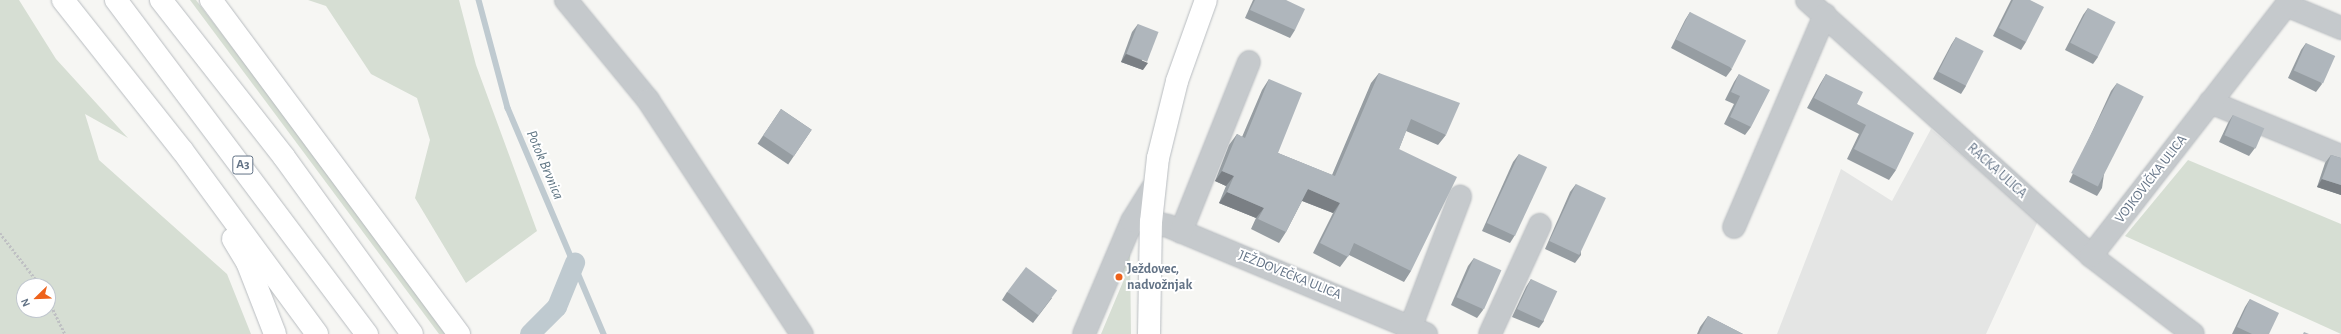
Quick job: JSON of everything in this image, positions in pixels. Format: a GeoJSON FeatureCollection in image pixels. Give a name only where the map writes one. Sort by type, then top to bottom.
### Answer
{"type":"FeatureCollection","features":[{"type":"Feature","properties":{"kind":"main road"},"geometry":{"type":"LineString","coordinates":[[63,0],[182,150],[317,334]]}},
{"type":"Feature","properties":{"kind":"main road","name":"A3"},"geometry":{"type":"LineString","coordinates":[[116,0],[367,334]]}},
{"type":"Feature","properties":{"kind":"main road"},"geometry":{"type":"LineString","coordinates":[[161,0],[284,157],[412,334]]}},
{"type":"Feature","properties":{"kind":"main road"},"geometry":{"type":"LineString","coordinates":[[211,0],[459,334]]}},
{"type":"Feature","properties":{"kind":"main road"},"geometry":{"type":"LineString","coordinates":[[1149,334],[1153,188],[1162,135],[1206,0]]}},
{"type":"Feature","properties":{"kind":"main road"},"geometry":{"type":"LineString","coordinates":[[182,150],[247,262],[275,334]]}},
{"type":"Feature","properties":{"kind":"street"},"geometry":{"type":"LineString","coordinates":[[566,0],[648,100],[802,334]]}},
{"type":"Feature","properties":{"kind":"street","name":"RACKA ULICA"},"geometry":{"type":"LineString","coordinates":[[1807,0],[2091,256],[2193,334]]}},
{"type":"Feature","properties":{"kind":"street","name":"VOJKOVIČKA ULICA"},"geometry":{"type":"LineString","coordinates":[[2091,256],[2288,3],[2341,28]]}},
{"type":"Feature","properties":{"kind":"street"},"geometry":{"type":"LineString","coordinates":[[1734,227],[1825,15]]}},
{"type":"Feature","properties":{"kind":"street"},"geometry":{"type":"LineString","coordinates":[[1181,232],[1249,62]]}},
{"type":"Feature","properties":{"kind":"street"},"geometry":{"type":"LineString","coordinates":[[2210,102],[2341,156]]}},
{"type":"Feature","properties":{"kind":"street"},"geometry":{"type":"LineString","coordinates":[[1084,334],[1121,243],[1153,188]]}},
{"type":"Feature","properties":{"kind":"street"},"geometry":{"type":"LineString","coordinates":[[1415,331],[1460,197]]}},
{"type":"Feature","properties":{"kind":"street","name":"JEŽDOVEČKA ULICA"},"geometry":{"type":"LineString","coordinates":[[1151,222],[1181,232],[1415,331]]}},
{"type":"Feature","properties":{"kind":"street"},"geometry":{"type":"LineString","coordinates":[[1490,334],[1540,225]]}},
{"type":"Feature","properties":{"kind":"path"},"geometry":{"type":"LineString","coordinates":[[0,233],[35,278]]}},
{"type":"Feature","properties":{"kind":"path"},"geometry":{"type":"LineString","coordinates":[[56,315],[65,334]]}},
{"type":"Feature","properties":{"kind":"shaded area"},"geometry":{"type":"Polygon","coordinates":[[[0,0],[19,0],[56,59],[128,138],[85,114],[99,160],[227,274],[251,334],[0,334],[0,0]]]}},
{"type":"Feature","properties":{"kind":"shaded area"},"geometry":{"type":"Polygon","coordinates":[[[190,0],[196,0],[341,190],[445,334],[439,334],[190,0]]]}},
{"type":"Feature","properties":{"kind":"shaded area"},"geometry":{"type":"Polygon","coordinates":[[[308,0],[459,0],[476,65],[537,231],[466,283],[415,198],[430,140],[417,98],[371,74],[326,6],[308,0]]]}},
{"type":"Feature","properties":{"kind":"shaded area"},"geometry":{"type":"Polygon","coordinates":[[[1931,129],[2038,221],[1986,334],[1777,334],[1841,169],[1892,201],[1931,129]]]}},
{"type":"Feature","properties":{"kind":"shaded area"},"geometry":{"type":"Polygon","coordinates":[[[2188,160],[2341,224],[2341,334],[2125,236],[2188,160]]]}},
{"type":"Feature","properties":{"kind":"shaded area"},"geometry":{"type":"Polygon","coordinates":[[[1130,252],[1131,334],[1101,334],[1125,277],[1120,275],[1130,252]]]}},
{"type":"Feature","properties":{"kind":"building"},"geometry":{"type":"Polygon","coordinates":[[[1255,0],[1286,0],[1305,9],[1295,30],[1250,10],[1255,0]]]}},
{"type":"Feature","properties":{"kind":"building"},"geometry":{"type":"Polygon","coordinates":[[[2013,0],[2030,0],[2044,7],[2026,42],[1999,28],[2013,0]]]}},
{"type":"Feature","properties":{"kind":"building"},"geometry":{"type":"Polygon","coordinates":[[[2088,8],[2116,22],[2098,57],[2070,43],[2088,8]]]}},
{"type":"Feature","properties":{"kind":"building"},"geometry":{"type":"Polygon","coordinates":[[[1690,12],[1746,41],[1732,68],[1676,40],[1690,12]]]}},
{"type":"Feature","properties":{"kind":"building"},"geometry":{"type":"Polygon","coordinates":[[[1138,24],[1159,32],[1147,62],[1127,54],[1138,24]]]}},
{"type":"Feature","properties":{"kind":"building"},"geometry":{"type":"Polygon","coordinates":[[[1956,37],[1984,51],[1966,86],[1938,72],[1956,37]]]}},
{"type":"Feature","properties":{"kind":"building"},"geometry":{"type":"Polygon","coordinates":[[[2306,43],[2335,56],[2323,83],[2294,70],[2306,43]]]}},
{"type":"Feature","properties":{"kind":"building"},"geometry":{"type":"Polygon","coordinates":[[[1379,73],[1460,103],[1446,135],[1411,119],[1399,149],[1457,177],[1411,271],[1354,243],[1348,257],[1320,243],[1340,203],[1308,189],[1286,232],[1258,219],[1264,208],[1227,192],[1234,176],[1222,171],[1237,134],[1245,138],[1269,79],[1302,93],[1278,153],[1335,176],[1379,73]]]}},
{"type":"Feature","properties":{"kind":"building"},"geometry":{"type":"Polygon","coordinates":[[[1739,74],[1770,90],[1751,127],[1730,117],[1740,96],[1731,92],[1739,74]]]}},
{"type":"Feature","properties":{"kind":"building"},"geometry":{"type":"Polygon","coordinates":[[[1826,74],[1863,92],[1857,104],[1914,133],[1896,170],[1854,149],[1866,125],[1814,98],[1826,74]]]}},
{"type":"Feature","properties":{"kind":"building"},"geometry":{"type":"Polygon","coordinates":[[[2117,83],[2144,97],[2098,187],[2071,173],[2117,83]]]}},
{"type":"Feature","properties":{"kind":"building"},"geometry":{"type":"Polygon","coordinates":[[[781,109],[812,130],[794,156],[763,136],[781,109]]]}},
{"type":"Feature","properties":{"kind":"building"},"geometry":{"type":"Polygon","coordinates":[[[2233,115],[2264,128],[2256,149],[2224,135],[2233,115]]]}},
{"type":"Feature","properties":{"kind":"building"},"geometry":{"type":"Polygon","coordinates":[[[1519,154],[1547,167],[1515,236],[1487,223],[1519,154]]]}},
{"type":"Feature","properties":{"kind":"building"},"geometry":{"type":"Polygon","coordinates":[[[2331,155],[2341,158],[2341,185],[2322,179],[2331,155]]]}},
{"type":"Feature","properties":{"kind":"building"},"geometry":{"type":"Polygon","coordinates":[[[1576,184],[1606,198],[1579,255],[1549,241],[1576,184]]]}},
{"type":"Feature","properties":{"kind":"building"},"geometry":{"type":"Polygon","coordinates":[[[1474,258],[1501,270],[1484,309],[1457,297],[1474,258]]]}},
{"type":"Feature","properties":{"kind":"building"},"geometry":{"type":"Polygon","coordinates":[[[1026,267],[1057,290],[1038,315],[1007,292],[1026,267]]]}},
{"type":"Feature","properties":{"kind":"building"},"geometry":{"type":"Polygon","coordinates":[[[1531,279],[1557,291],[1543,321],[1517,309],[1531,279]]]}},
{"type":"Feature","properties":{"kind":"building"},"geometry":{"type":"Polygon","coordinates":[[[2250,299],[2279,313],[2269,334],[2252,334],[2237,327],[2250,299]]]}},
{"type":"Feature","properties":{"kind":"building"},"geometry":{"type":"Polygon","coordinates":[[[1708,316],[1743,334],[1699,334],[1708,316]]]}},
{"type":"Feature","properties":{"kind":"waterway","name":"Potok Brvnica"},"geometry":{"type":"LineString","coordinates":[[479,0],[508,108],[604,334]]}},
{"type":"Feature","properties":{"kind":"waterway"},"geometry":{"type":"LineString","coordinates":[[530,334],[557,307],[575,263]]}},
{"type":"Feature","properties":{"kind":"place","name":"Ježdovec, nadvožnjak"},"geometry":{"type":"Point","coordinates":[1119,277]}}]}
